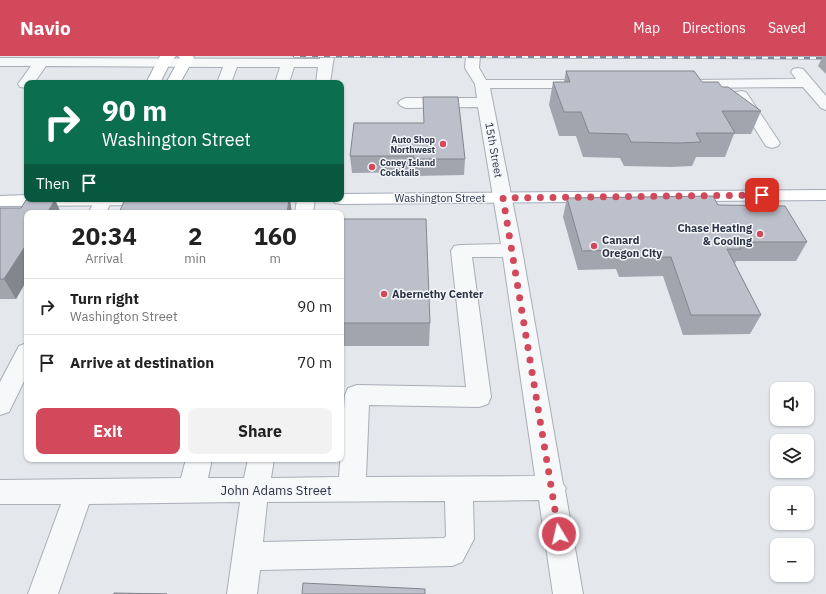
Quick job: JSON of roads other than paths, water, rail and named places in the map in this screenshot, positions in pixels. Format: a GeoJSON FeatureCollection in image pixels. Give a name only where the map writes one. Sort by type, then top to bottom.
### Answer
{"type":"FeatureCollection","features":[{"type":"Feature","properties":{"kind":"main road"},"geometry":{"type":"LineString","coordinates":[[155,80],[166,59]]}},
{"type":"Feature","properties":{"kind":"main road"},"geometry":{"type":"LineString","coordinates":[[174,80],[185,59]]}},
{"type":"Feature","properties":{"kind":"main road","name":"Washington Street"},"geometry":{"type":"LineString","coordinates":[[344,199],[826,195]]}},
{"type":"Feature","properties":{"kind":"main road"},"geometry":{"type":"LineString","coordinates":[[0,201],[24,201]]}},
{"type":"Feature","properties":{"kind":"main road"},"geometry":{"type":"LineString","coordinates":[[52,202],[125,202]]}},
{"type":"Feature","properties":{"kind":"street"},"geometry":{"type":"LineString","coordinates":[[0,62],[185,59],[231,63],[288,62],[327,59],[324,80]]}},
{"type":"Feature","properties":{"kind":"street","name":"15th Street"},"geometry":{"type":"LineString","coordinates":[[481,59],[470,61],[472,70],[482,84],[503,198],[552,488],[568,594]]}},
{"type":"Feature","properties":{"kind":"street"},"geometry":{"type":"LineString","coordinates":[[28,80],[42,62]]}},
{"type":"Feature","properties":{"kind":"street"},"geometry":{"type":"LineString","coordinates":[[283,80],[288,62]]}},
{"type":"Feature","properties":{"kind":"street"},"geometry":{"type":"LineString","coordinates":[[225,80],[231,63]]}},
{"type":"Feature","properties":{"kind":"street"},"geometry":{"type":"LineString","coordinates":[[798,71],[807,83],[823,98]]}},
{"type":"Feature","properties":{"kind":"street"},"geometry":{"type":"LineString","coordinates":[[679,84],[807,83]]}},
{"type":"Feature","properties":{"kind":"street"},"geometry":{"type":"LineString","coordinates":[[482,84],[593,84]]}},
{"type":"Feature","properties":{"kind":"street"},"geometry":{"type":"LineString","coordinates":[[734,84],[772,143]]}},
{"type":"Feature","properties":{"kind":"street"},"geometry":{"type":"LineString","coordinates":[[406,103],[485,102]]}},
{"type":"Feature","properties":{"kind":"street"},"geometry":{"type":"LineString","coordinates":[[352,490],[357,395],[479,397],[461,251],[512,250]]}},
{"type":"Feature","properties":{"kind":"street"},"geometry":{"type":"LineString","coordinates":[[0,405],[8,373],[24,355]]}},
{"type":"Feature","properties":{"kind":"street"},"geometry":{"type":"LineString","coordinates":[[191,491],[198,462]]}},
{"type":"Feature","properties":{"kind":"street"},"geometry":{"type":"LineString","coordinates":[[242,594],[248,556],[255,490],[260,462]]}},
{"type":"Feature","properties":{"kind":"street","name":"John Adams Street"},"geometry":{"type":"LineString","coordinates":[[0,492],[552,488]]}},
{"type":"Feature","properties":{"kind":"street"},"geometry":{"type":"LineString","coordinates":[[248,556],[452,552],[460,539],[458,489]]}},
{"type":"Feature","properties":{"kind":"street"},"geometry":{"type":"LineString","coordinates":[[43,594],[78,492]]}},
{"type":"Feature","properties":{"kind":"railway"},"geometry":{"type":"LineString","coordinates":[[294,56],[826,58]]}},
{"type":"Feature","properties":{"kind":"place","name":"Auto Shop Northwest"},"geometry":{"type":"Point","coordinates":[443,144]}},
{"type":"Feature","properties":{"kind":"place","name":"Coney Island Cocktails"},"geometry":{"type":"Point","coordinates":[372,167]}},
{"type":"Feature","properties":{"kind":"place","name":"Chase Heating & Cooling"},"geometry":{"type":"Point","coordinates":[760,234]}},
{"type":"Feature","properties":{"kind":"place","name":"Canard Oregon City"},"geometry":{"type":"Point","coordinates":[594,246]}},
{"type":"Feature","properties":{"kind":"place","name":"Abernethy Center"},"geometry":{"type":"Point","coordinates":[384,294]}}]}
